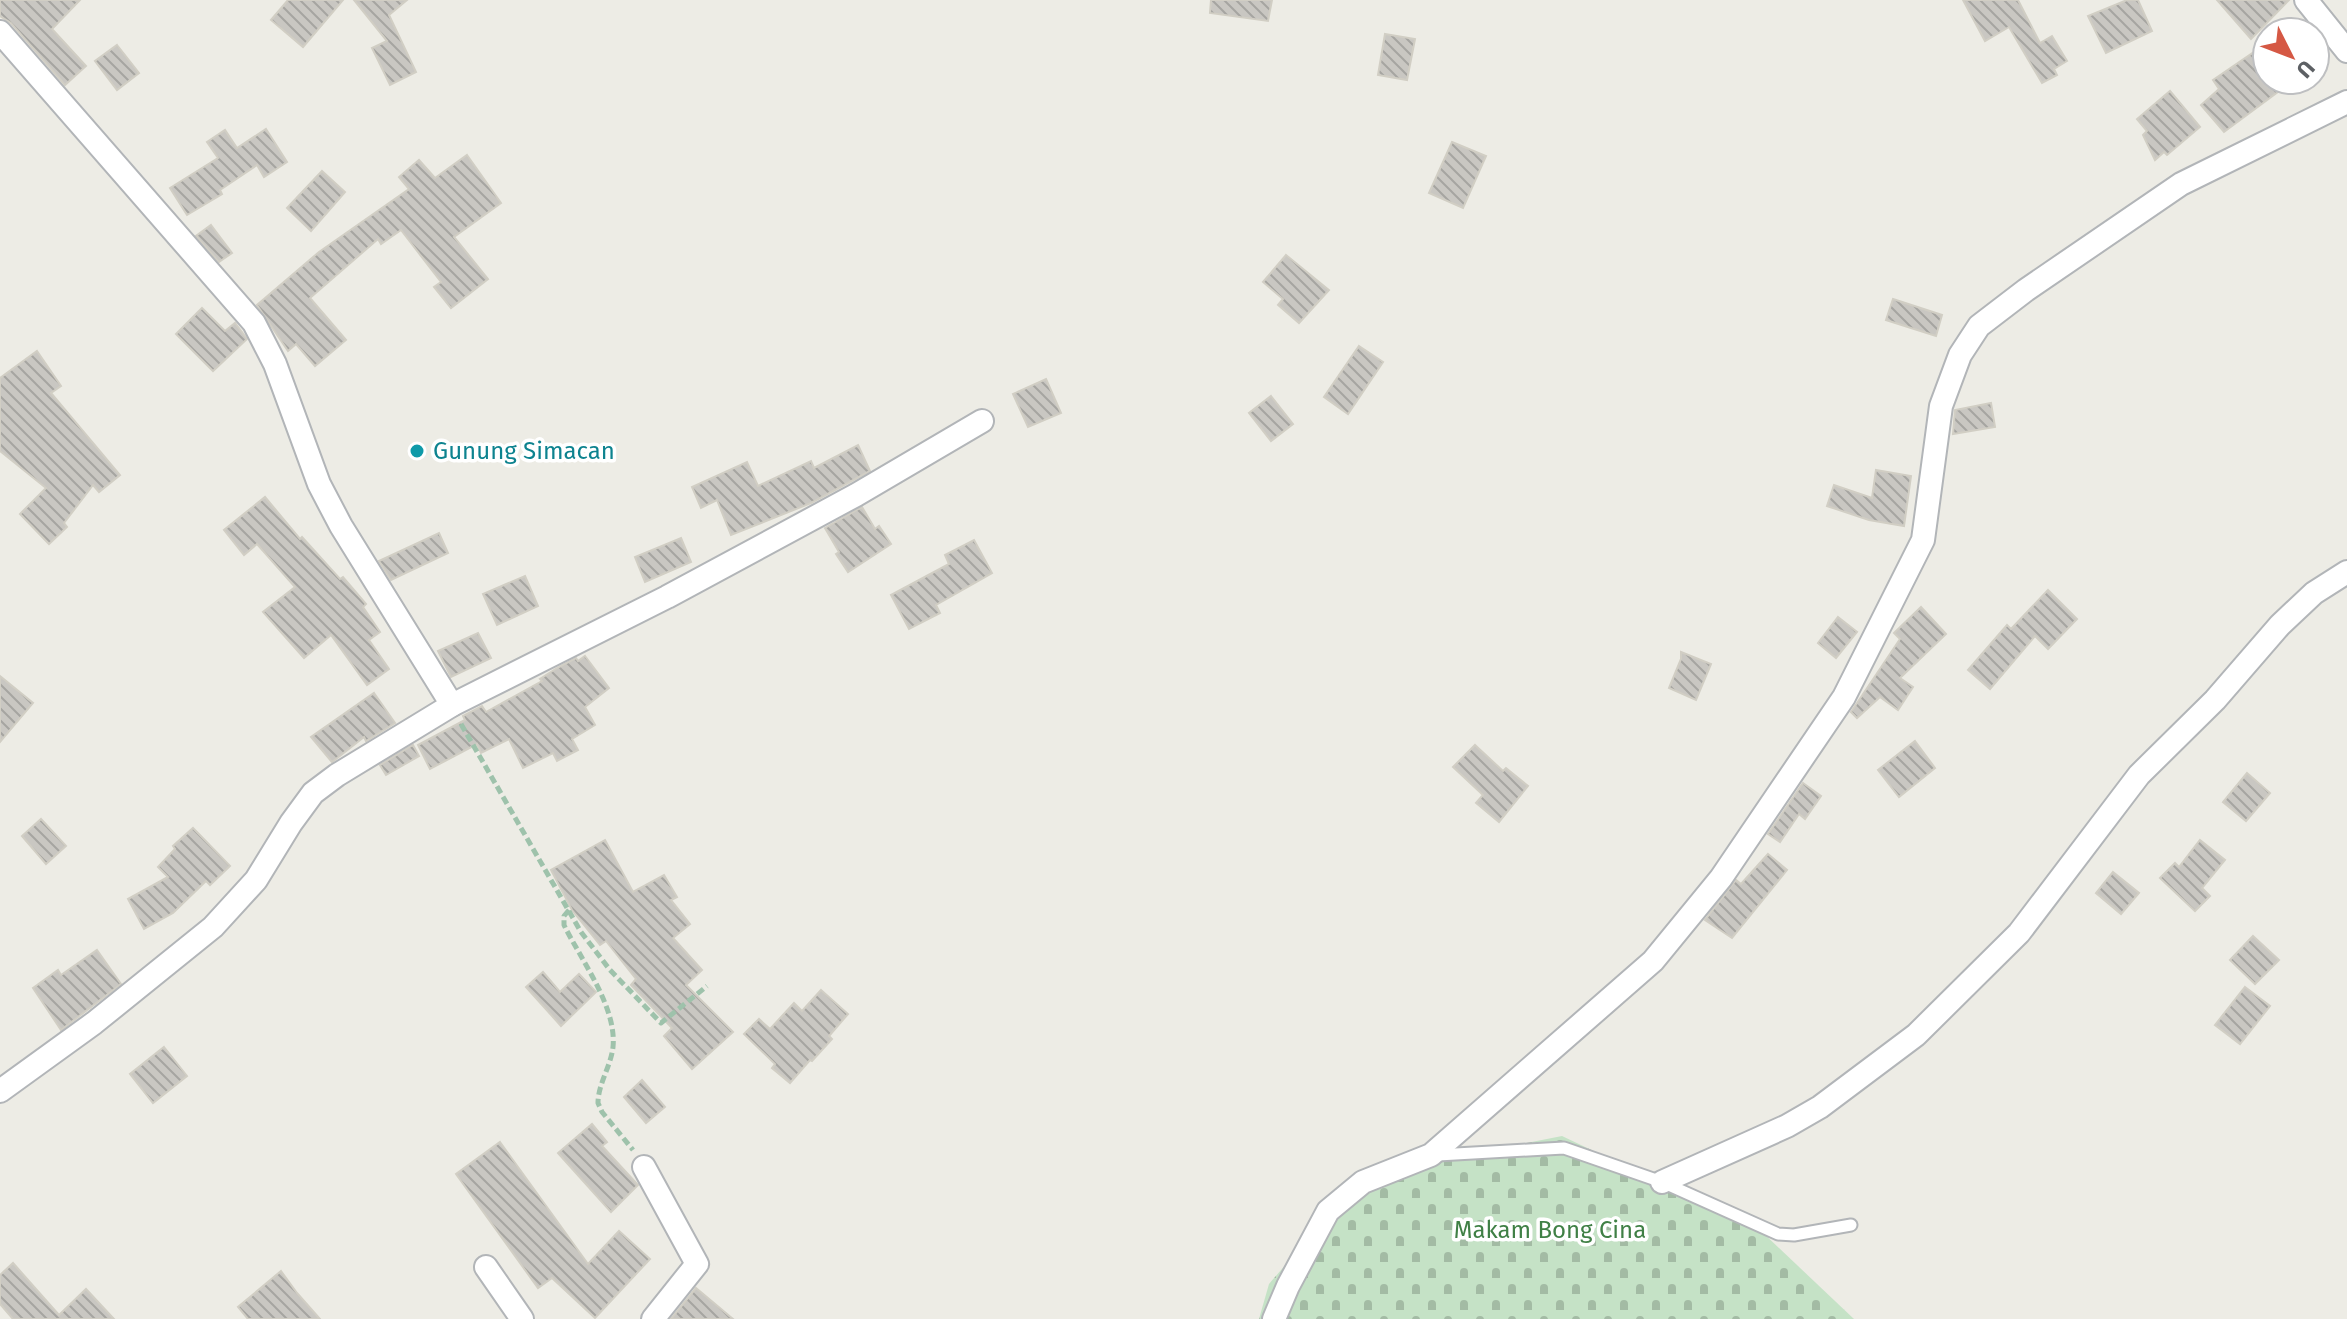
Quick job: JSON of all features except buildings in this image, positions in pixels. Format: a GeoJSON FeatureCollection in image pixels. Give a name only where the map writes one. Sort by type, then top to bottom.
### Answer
{"type":"FeatureCollection","features":[{"type":"Feature","properties":{"kind":"street"},"geometry":{"type":"LineString","coordinates":[[2306,0],[2347,51]]}},
{"type":"Feature","properties":{"kind":"street"},"geometry":{"type":"LineString","coordinates":[[0,32],[254,323],[275,364],[319,484],[341,526],[452,705]]}},
{"type":"Feature","properties":{"kind":"street"},"geometry":{"type":"LineString","coordinates":[[1274,1319],[1328,1211],[1363,1182],[1431,1155],[1653,961],[1721,878],[1844,697],[1923,540],[1941,406],[1960,355],[1979,326],[2026,290],[2181,184],[2347,102]]}},
{"type":"Feature","properties":{"kind":"street"},"geometry":{"type":"LineString","coordinates":[[0,1091],[94,1023],[213,927],[256,880],[313,793],[337,775],[452,705],[667,597],[856,495],[982,421]]}},
{"type":"Feature","properties":{"kind":"street"},"geometry":{"type":"LineString","coordinates":[[1662,1182],[1787,1126],[1820,1107],[1916,1035],[2019,933],[2139,775],[2206,709],[2280,625],[2314,593],[2347,572]]}},
{"type":"Feature","properties":{"kind":"street"},"geometry":{"type":"LineString","coordinates":[[644,1167],[697,1264],[653,1319]]}},
{"type":"Feature","properties":{"kind":"street"},"geometry":{"type":"LineString","coordinates":[[486,1267],[522,1319]]}},
{"type":"Feature","properties":{"kind":"lane"},"geometry":{"type":"LineString","coordinates":[[1431,1155],[1564,1148],[1662,1182],[1778,1234],[1794,1235],[1851,1225]]}},
{"type":"Feature","properties":{"kind":"path"},"geometry":{"type":"LineString","coordinates":[[452,705],[479,758],[569,910],[610,970],[661,1023],[707,986]]}},
{"type":"Feature","properties":{"kind":"path"},"geometry":{"type":"LineString","coordinates":[[569,910],[564,916],[564,925],[604,1000],[613,1027],[609,1066],[598,1103],[644,1167]]}},
{"type":"Feature","properties":{"kind":"green space","name":"Makam Bong Cina"},"geometry":{"type":"Polygon","coordinates":[[[1562,1136],[1760,1230],[1854,1319],[1259,1319],[1269,1284],[1363,1175],[1562,1136]]]}},
{"type":"Feature","properties":{"kind":"place","name":"Gunung Simacan"},"geometry":{"type":"Point","coordinates":[417,451]}}]}
